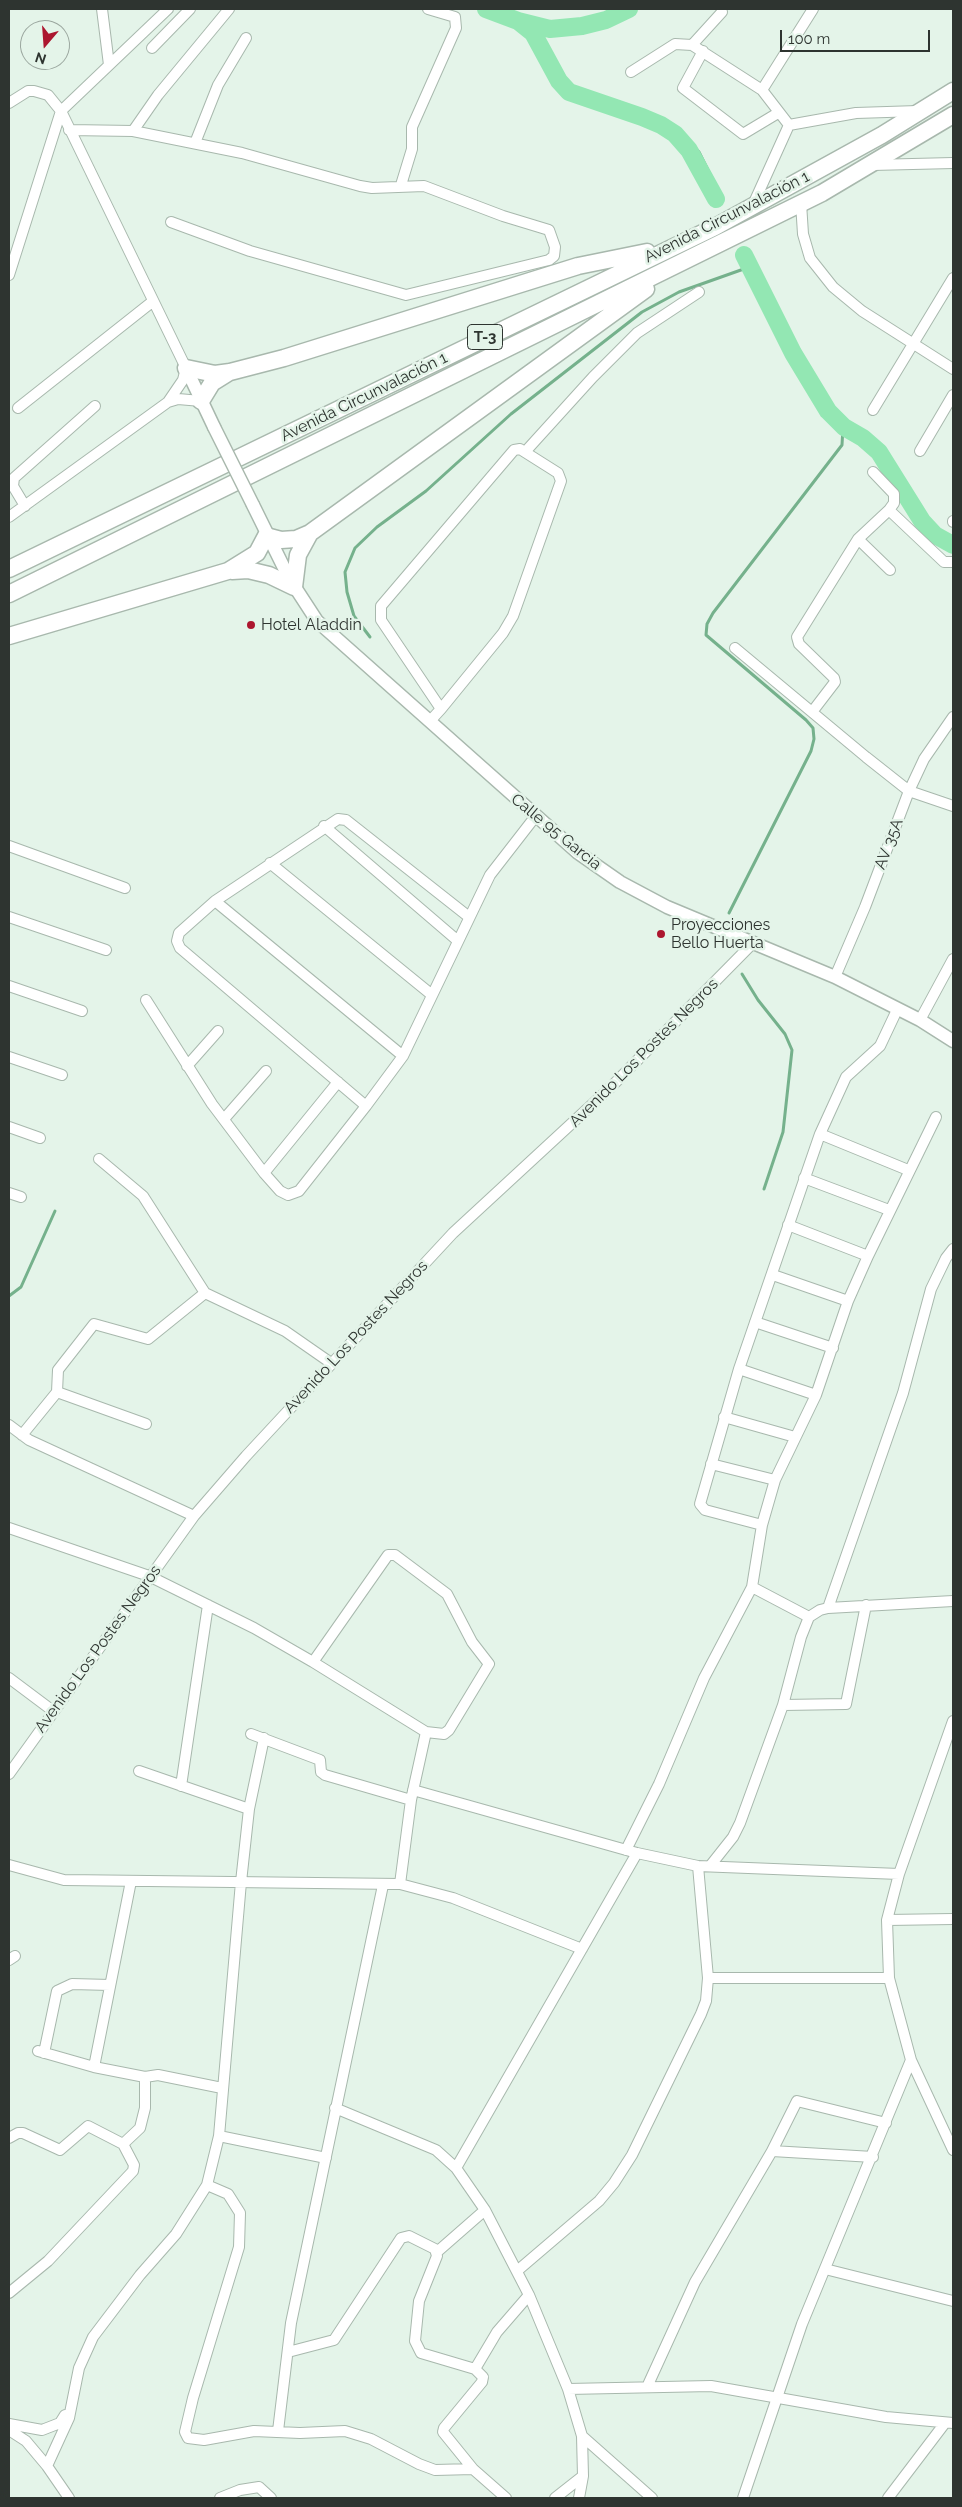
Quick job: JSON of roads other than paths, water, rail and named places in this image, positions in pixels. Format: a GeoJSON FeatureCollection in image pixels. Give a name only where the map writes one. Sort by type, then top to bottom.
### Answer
{"type":"FeatureCollection","features":[{"type":"Feature","properties":{"kind":"main road","name":"Avenida Circunvalación 1"},"geometry":{"type":"LineString","coordinates":[[9,569],[752,208],[922,111],[953,91]]}},
{"type":"Feature","properties":{"kind":"main road","name":"Avenida Circunvalación 1"},"geometry":{"type":"LineString","coordinates":[[9,594],[801,203],[953,116]]}},
{"type":"Feature","properties":{"kind":"main road"},"geometry":{"type":"LineString","coordinates":[[186,368],[215,374],[230,372],[303,352],[578,266],[672,246]]}},
{"type":"Feature","properties":{"kind":"main road"},"geometry":{"type":"LineString","coordinates":[[9,636],[228,571],[257,553],[266,536],[289,540],[310,533],[493,402],[680,264]]}},
{"type":"Feature","properties":{"kind":"main road"},"geometry":{"type":"LineString","coordinates":[[201,401],[212,382],[230,372]]}},
{"type":"Feature","properties":{"kind":"main road"},"geometry":{"type":"LineString","coordinates":[[228,571],[248,570],[269,575],[294,587],[298,555],[310,533]]}},
{"type":"Feature","properties":{"kind":"street"},"geometry":{"type":"LineString","coordinates":[[102,9],[109,65]]}},
{"type":"Feature","properties":{"kind":"street"},"geometry":{"type":"LineString","coordinates":[[9,275],[61,111],[168,9]]}},
{"type":"Feature","properties":{"kind":"street"},"geometry":{"type":"LineString","coordinates":[[152,48],[190,9]]}},
{"type":"Feature","properties":{"kind":"street"},"geometry":{"type":"LineString","coordinates":[[133,131],[158,95],[229,9]]}},
{"type":"Feature","properties":{"kind":"street"},"geometry":{"type":"LineString","coordinates":[[400,185],[412,149],[412,127],[456,28],[455,17],[428,9]]}},
{"type":"Feature","properties":{"kind":"street"},"geometry":{"type":"LineString","coordinates":[[762,90],[813,9]]}},
{"type":"Feature","properties":{"kind":"street"},"geometry":{"type":"LineString","coordinates":[[692,45],[722,12]]}},
{"type":"Feature","properties":{"kind":"street"},"geometry":{"type":"LineString","coordinates":[[196,143],[218,86],[246,38]]}},
{"type":"Feature","properties":{"kind":"street"},"geometry":{"type":"LineString","coordinates":[[631,72],[675,44],[692,45],[762,90],[789,126]]}},
{"type":"Feature","properties":{"kind":"street"},"geometry":{"type":"LineString","coordinates":[[703,51],[682,88],[743,134],[778,113]]}},
{"type":"Feature","properties":{"kind":"street"},"geometry":{"type":"LineString","coordinates":[[9,103],[28,91],[34,91],[48,96],[61,111],[152,302],[172,335],[186,368],[183,380],[168,402]]}},
{"type":"Feature","properties":{"kind":"street"},"geometry":{"type":"LineString","coordinates":[[789,126],[856,113],[922,111]]}},
{"type":"Feature","properties":{"kind":"street"},"geometry":{"type":"LineString","coordinates":[[752,208],[789,126]]}},
{"type":"Feature","properties":{"kind":"street"},"geometry":{"type":"LineString","coordinates":[[70,130],[133,131],[196,143],[242,153],[372,188],[400,185],[424,186],[504,216],[549,230],[553,237],[554,256],[549,260],[406,295],[250,251],[171,222]]}},
{"type":"Feature","properties":{"kind":"street"},"geometry":{"type":"LineString","coordinates":[[869,165],[953,163]]}},
{"type":"Feature","properties":{"kind":"street"},"geometry":{"type":"LineString","coordinates":[[801,203],[803,234],[810,258],[833,287],[862,311],[953,369]]}},
{"type":"Feature","properties":{"kind":"street"},"geometry":{"type":"LineString","coordinates":[[873,410],[953,278]]}},
{"type":"Feature","properties":{"kind":"street"},"geometry":{"type":"LineString","coordinates":[[525,452],[593,377],[637,333],[699,292]]}},
{"type":"Feature","properties":{"kind":"street"},"geometry":{"type":"LineString","coordinates":[[18,408],[152,302]]}},
{"type":"Feature","properties":{"kind":"street","name":"Calle 95 Garcia"},"geometry":{"type":"LineString","coordinates":[[186,368],[253,505],[266,536],[294,587],[317,621],[535,817],[577,852],[620,882],[667,907],[835,977],[920,1020],[953,1041]]}},
{"type":"Feature","properties":{"kind":"street"},"geometry":{"type":"LineString","coordinates":[[920,451],[953,395]]}},
{"type":"Feature","properties":{"kind":"street"},"geometry":{"type":"LineString","coordinates":[[9,517],[168,402],[178,399],[201,401]]}},
{"type":"Feature","properties":{"kind":"street"},"geometry":{"type":"LineString","coordinates":[[24,506],[13,486],[14,478],[95,406]]}},
{"type":"Feature","properties":{"kind":"street"},"geometry":{"type":"LineString","coordinates":[[430,722],[441,709],[503,633],[513,616],[562,481],[558,473],[525,452],[514,450],[381,606],[381,620],[441,709]]}},
{"type":"Feature","properties":{"kind":"street"},"geometry":{"type":"LineString","coordinates":[[812,712],[835,682],[834,678],[799,644],[797,637],[858,540],[894,503],[894,494],[873,472]]}},
{"type":"Feature","properties":{"kind":"street"},"geometry":{"type":"LineString","coordinates":[[889,510],[944,562],[953,562]]}},
{"type":"Feature","properties":{"kind":"street"},"geometry":{"type":"LineString","coordinates":[[858,540],[890,570]]}},
{"type":"Feature","properties":{"kind":"street"},"geometry":{"type":"LineString","coordinates":[[735,648],[909,791],[953,806]]}},
{"type":"Feature","properties":{"kind":"street","name":"AV 35A"},"geometry":{"type":"LineString","coordinates":[[835,977],[865,906],[909,791],[924,759],[953,717]]}},
{"type":"Feature","properties":{"kind":"street"},"geometry":{"type":"LineString","coordinates":[[146,1000],[187,1066],[264,1173],[280,1191],[288,1195],[299,1191],[403,1056],[469,917],[498,862],[535,817]]}},
{"type":"Feature","properties":{"kind":"street"},"geometry":{"type":"LineString","coordinates":[[366,1106],[180,948],[177,941],[178,933],[215,901],[324,826],[338,819],[346,820],[469,917]]}},
{"type":"Feature","properties":{"kind":"street"},"geometry":{"type":"LineString","coordinates":[[324,826],[458,941]]}},
{"type":"Feature","properties":{"kind":"street"},"geometry":{"type":"LineString","coordinates":[[9,846],[124,888]]}},
{"type":"Feature","properties":{"kind":"street"},"geometry":{"type":"LineString","coordinates":[[270,864],[432,995]]}},
{"type":"Feature","properties":{"kind":"street"},"geometry":{"type":"LineString","coordinates":[[215,901],[403,1056]]}},
{"type":"Feature","properties":{"kind":"street"},"geometry":{"type":"LineString","coordinates":[[9,917],[106,950]]}},
{"type":"Feature","properties":{"kind":"street","name":"Avenido Los Postes Negros"},"geometry":{"type":"LineString","coordinates":[[9,1774],[194,1516],[331,1363],[453,1234],[610,1088],[753,943]]}},
{"type":"Feature","properties":{"kind":"street"},"geometry":{"type":"LineString","coordinates":[[920,1020],[953,959]]}},
{"type":"Feature","properties":{"kind":"street"},"geometry":{"type":"LineString","coordinates":[[9,986],[82,1012]]}},
{"type":"Feature","properties":{"kind":"street"},"geometry":{"type":"LineString","coordinates":[[762,1525],[701,1508],[700,1504],[739,1369],[773,1275],[788,1225],[820,1134],[846,1077],[880,1046],[897,1010]]}},
{"type":"Feature","properties":{"kind":"street"},"geometry":{"type":"LineString","coordinates":[[187,1066],[218,1031]]}},
{"type":"Feature","properties":{"kind":"street"},"geometry":{"type":"LineString","coordinates":[[9,1057],[62,1075]]}},
{"type":"Feature","properties":{"kind":"street"},"geometry":{"type":"LineString","coordinates":[[224,1119],[266,1071]]}},
{"type":"Feature","properties":{"kind":"street"},"geometry":{"type":"LineString","coordinates":[[264,1173],[338,1082]]}},
{"type":"Feature","properties":{"kind":"street"},"geometry":{"type":"LineString","coordinates":[[626,1850],[659,1784],[704,1678],[752,1587],[762,1525],[775,1480],[816,1394],[848,1301],[908,1170],[936,1117]]}},
{"type":"Feature","properties":{"kind":"street"},"geometry":{"type":"LineString","coordinates":[[9,1127],[40,1138]]}},
{"type":"Feature","properties":{"kind":"street"},"geometry":{"type":"LineString","coordinates":[[820,1134],[908,1170]]}},
{"type":"Feature","properties":{"kind":"street"},"geometry":{"type":"LineString","coordinates":[[99,1159],[143,1196],[205,1293],[285,1331],[331,1363]]}},
{"type":"Feature","properties":{"kind":"street"},"geometry":{"type":"LineString","coordinates":[[804,1178],[889,1210]]}},
{"type":"Feature","properties":{"kind":"street"},"geometry":{"type":"LineString","coordinates":[[9,1192],[21,1196]]}},
{"type":"Feature","properties":{"kind":"street"},"geometry":{"type":"LineString","coordinates":[[788,1225],[868,1256]]}},
{"type":"Feature","properties":{"kind":"street"},"geometry":{"type":"LineString","coordinates":[[828,1608],[903,1393],[931,1288],[946,1258],[953,1249]]}},
{"type":"Feature","properties":{"kind":"street"},"geometry":{"type":"LineString","coordinates":[[773,1275],[848,1301]]}},
{"type":"Feature","properties":{"kind":"street"},"geometry":{"type":"LineString","coordinates":[[22,1435],[57,1392],[58,1370],[94,1324],[148,1339],[205,1293]]}},
{"type":"Feature","properties":{"kind":"street"},"geometry":{"type":"LineString","coordinates":[[756,1322],[833,1348]]}},
{"type":"Feature","properties":{"kind":"street"},"geometry":{"type":"LineString","coordinates":[[739,1369],[816,1394]]}},
{"type":"Feature","properties":{"kind":"street"},"geometry":{"type":"LineString","coordinates":[[57,1392],[146,1424]]}},
{"type":"Feature","properties":{"kind":"street"},"geometry":{"type":"LineString","coordinates":[[724,1417],[795,1437]]}},
{"type":"Feature","properties":{"kind":"street"},"geometry":{"type":"LineString","coordinates":[[9,1425],[22,1435],[194,1516]]}},
{"type":"Feature","properties":{"kind":"street"},"geometry":{"type":"LineString","coordinates":[[711,1464],[775,1480]]}},
{"type":"Feature","properties":{"kind":"street"},"geometry":{"type":"LineString","coordinates":[[9,1528],[150,1576],[313,1662],[426,1732],[444,1734],[449,1730],[489,1664],[472,1642],[447,1594],[395,1554],[388,1555],[313,1662]]}},
{"type":"Feature","properties":{"kind":"street"},"geometry":{"type":"LineString","coordinates":[[752,1587],[809,1617]]}},
{"type":"Feature","properties":{"kind":"street"},"geometry":{"type":"LineString","coordinates":[[710,1866],[733,1837],[740,1824],[783,1705],[801,1637],[809,1617],[820,1610],[828,1608],[953,1601]]}},
{"type":"Feature","properties":{"kind":"street"},"geometry":{"type":"LineString","coordinates":[[181,1786],[208,1605]]}},
{"type":"Feature","properties":{"kind":"street"},"geometry":{"type":"LineString","coordinates":[[783,1705],[846,1704],[866,1605]]}},
{"type":"Feature","properties":{"kind":"street"},"geometry":{"type":"LineString","coordinates":[[9,1678],[53,1711]]}},
{"type":"Feature","properties":{"kind":"street"},"geometry":{"type":"LineString","coordinates":[[953,1721],[949,1748],[899,1874],[887,1920],[889,1978],[911,2060],[949,2130],[953,2150]]}},
{"type":"Feature","properties":{"kind":"street"},"geometry":{"type":"LineString","coordinates":[[400,1884],[412,1795],[426,1732]]}},
{"type":"Feature","properties":{"kind":"street"},"geometry":{"type":"LineString","coordinates":[[251,1734],[320,1760],[321,1772],[325,1775],[412,1795],[637,1853],[698,1866],[899,1874]]}},
{"type":"Feature","properties":{"kind":"street"},"geometry":{"type":"LineString","coordinates":[[47,2466],[69,2418],[79,2368],[93,2337],[140,2275],[176,2234],[207,2184],[219,2136],[249,1809],[264,1738]]}},
{"type":"Feature","properties":{"kind":"street"},"geometry":{"type":"LineString","coordinates":[[139,1771],[249,1809]]}},
{"type":"Feature","properties":{"kind":"street"},"geometry":{"type":"LineString","coordinates":[[456,2168],[637,1853]]}},
{"type":"Feature","properties":{"kind":"street"},"geometry":{"type":"LineString","coordinates":[[9,1865],[64,1880],[400,1884],[452,1898],[582,1949]]}},
{"type":"Feature","properties":{"kind":"street"},"geometry":{"type":"LineString","coordinates":[[517,2271],[598,2201],[614,2183],[632,2155],[701,2014],[706,2001],[708,1978],[698,1866]]}},
{"type":"Feature","properties":{"kind":"street"},"geometry":{"type":"LineString","coordinates":[[94,2067],[131,1881]]}},
{"type":"Feature","properties":{"kind":"street"},"geometry":{"type":"LineString","coordinates":[[278,2431],[291,2323],[382,1884]]}},
{"type":"Feature","properties":{"kind":"street"},"geometry":{"type":"LineString","coordinates":[[887,1920],[953,1919]]}},
{"type":"Feature","properties":{"kind":"street"},"geometry":{"type":"LineString","coordinates":[[708,1978],[889,1978]]}},
{"type":"Feature","properties":{"kind":"street"},"geometry":{"type":"LineString","coordinates":[[110,1985],[72,1984],[57,1991],[41,2052],[94,2067],[145,2077],[158,2075],[222,2088]]}},
{"type":"Feature","properties":{"kind":"street"},"geometry":{"type":"LineString","coordinates":[[743,2498],[802,2324],[873,2157],[911,2060]]}},
{"type":"Feature","properties":{"kind":"street"},"geometry":{"type":"LineString","coordinates":[[123,2144],[140,2128],[145,2108],[145,2077]]}},
{"type":"Feature","properties":{"kind":"street"},"geometry":{"type":"LineString","coordinates":[[647,2387],[695,2282],[772,2151],[797,2102],[886,2123]]}},
{"type":"Feature","properties":{"kind":"street"},"geometry":{"type":"LineString","coordinates":[[335,2108],[436,2150],[456,2168],[485,2210],[529,2295],[568,2389],[582,2436],[584,2476],[579,2498]]}},
{"type":"Feature","properties":{"kind":"street"},"geometry":{"type":"LineString","coordinates":[[9,2138],[20,2132],[60,2150],[88,2126],[123,2144],[134,2165],[133,2171],[48,2261],[9,2293]]}},
{"type":"Feature","properties":{"kind":"street"},"geometry":{"type":"LineString","coordinates":[[219,2136],[326,2158]]}},
{"type":"Feature","properties":{"kind":"street"},"geometry":{"type":"LineString","coordinates":[[772,2151],[873,2157]]}},
{"type":"Feature","properties":{"kind":"street"},"geometry":{"type":"LineString","coordinates":[[207,2184],[228,2194],[240,2213],[239,2247],[185,2432],[188,2438],[204,2440],[254,2431],[278,2431],[300,2434],[345,2431],[371,2439],[419,2464],[435,2470],[473,2469]]}},
{"type":"Feature","properties":{"kind":"street"},"geometry":{"type":"LineString","coordinates":[[485,2210],[437,2252],[435,2263],[419,2301],[415,2341],[421,2353],[475,2368],[483,2377],[482,2382],[444,2428],[443,2432],[473,2469],[506,2498]]}},
{"type":"Feature","properties":{"kind":"street"},"geometry":{"type":"LineString","coordinates":[[288,2352],[334,2340],[401,2238],[409,2236],[435,2249],[437,2252]]}},
{"type":"Feature","properties":{"kind":"street"},"geometry":{"type":"LineString","coordinates":[[825,2269],[953,2301]]}},
{"type":"Feature","properties":{"kind":"street"},"geometry":{"type":"LineString","coordinates":[[475,2368],[496,2332],[529,2295]]}},
{"type":"Feature","properties":{"kind":"street"},"geometry":{"type":"LineString","coordinates":[[568,2389],[711,2386],[777,2396],[886,2417],[949,2423]]}},
{"type":"Feature","properties":{"kind":"street"},"geometry":{"type":"LineString","coordinates":[[9,2424],[42,2430],[52,2428],[60,2423],[71,2406]]}},
{"type":"Feature","properties":{"kind":"street"},"geometry":{"type":"LineString","coordinates":[[888,2498],[949,2423]]}},
{"type":"Feature","properties":{"kind":"street"},"geometry":{"type":"LineString","coordinates":[[9,2430],[26,2441],[70,2498]]}},
{"type":"Feature","properties":{"kind":"street"},"geometry":{"type":"LineString","coordinates":[[582,2436],[652,2498]]}},
{"type":"Feature","properties":{"kind":"street"},"geometry":{"type":"LineString","coordinates":[[555,2498],[584,2476]]}},
{"type":"Feature","properties":{"kind":"street"},"geometry":{"type":"LineString","coordinates":[[220,2498],[240,2490],[259,2487],[271,2498]]}},
{"type":"Feature","properties":{"kind":"waterway"},"geometry":{"type":"LineString","coordinates":[[486,9],[518,21],[550,29],[582,26],[606,20],[629,9]]}},
{"type":"Feature","properties":{"kind":"waterway"},"geometry":{"type":"LineString","coordinates":[[518,21],[572,88],[583,98],[658,118],[679,130],[699,152],[722,198]]}},
{"type":"Feature","properties":{"kind":"waterway"},"geometry":{"type":"LineString","coordinates":[[518,21],[533,33],[559,81],[569,92],[642,117],[661,125],[675,134],[689,150],[716,199]]}},
{"type":"Feature","properties":{"kind":"waterway"},"geometry":{"type":"LineString","coordinates":[[749,252],[771,308],[826,402],[843,427],[885,453],[896,467],[918,522],[941,537],[953,542]]}},
{"type":"Feature","properties":{"kind":"waterway"},"geometry":{"type":"LineString","coordinates":[[744,255],[793,353],[828,411],[844,427],[863,438],[879,452],[922,521],[935,535],[953,545]]}},
{"type":"Feature","properties":{"kind":"waterway"},"geometry":{"type":"LineString","coordinates":[[370,637],[354,616],[347,592],[345,572],[355,548],[377,527],[426,491],[511,414],[642,312],[679,292],[755,265]]}},
{"type":"Feature","properties":{"kind":"waterway"},"geometry":{"type":"LineString","coordinates":[[729,913],[811,751],[814,739],[813,728],[806,720],[706,635],[707,624],[713,613],[842,445],[843,427]]}},
{"type":"Feature","properties":{"kind":"waterway"},"geometry":{"type":"LineString","coordinates":[[742,974],[758,1000],[785,1034],[792,1050],[783,1132],[764,1189]]}},
{"type":"Feature","properties":{"kind":"waterway"},"geometry":{"type":"LineString","coordinates":[[9,1296],[21,1287],[55,1211]]}},
{"type":"Feature","properties":{"kind":"place","name":"Hotel Aladdin"},"geometry":{"type":"Point","coordinates":[251,625]}},
{"type":"Feature","properties":{"kind":"place","name":"Proyecciones Bello Huerta"},"geometry":{"type":"Point","coordinates":[661,934]}}]}
